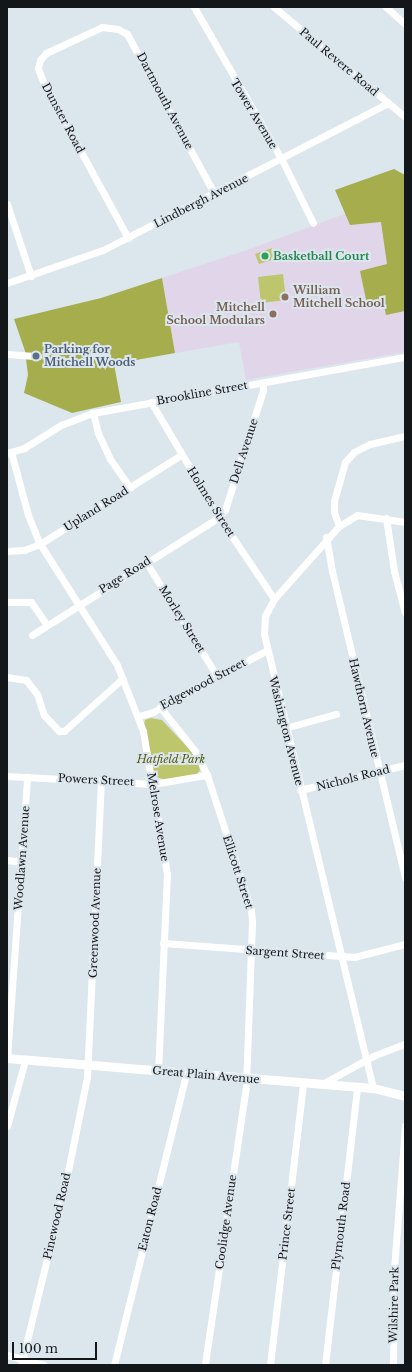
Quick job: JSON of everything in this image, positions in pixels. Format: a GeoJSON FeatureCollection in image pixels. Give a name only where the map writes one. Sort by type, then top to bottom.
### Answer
{"type":"FeatureCollection","features":[{"type":"Feature","properties":{"kind":"main road","name":"Great Plain Avenue"},"geometry":{"type":"LineString","coordinates":[[7,1058],[88,1066],[372,1088],[405,1096]]}},
{"type":"Feature","properties":{"kind":"street","name":"Tower Avenue"},"geometry":{"type":"LineString","coordinates":[[194,7],[282,160],[314,223]]}},
{"type":"Feature","properties":{"kind":"street","name":"Paul Revere Road"},"geometry":{"type":"LineString","coordinates":[[274,7],[405,117]]}},
{"type":"Feature","properties":{"kind":"street"},"geometry":{"type":"LineString","coordinates":[[386,7],[405,24]]}},
{"type":"Feature","properties":{"kind":"street","name":"Dartmouth Avenue"},"geometry":{"type":"LineString","coordinates":[[102,27],[118,29],[132,40],[214,193]]}},
{"type":"Feature","properties":{"kind":"street","name":"Dunster Road"},"geometry":{"type":"LineString","coordinates":[[102,27],[46,53],[40,60],[38,68],[44,84],[128,238]]}},
{"type":"Feature","properties":{"kind":"street","name":"Lindbergh Avenue"},"geometry":{"type":"LineString","coordinates":[[7,283],[103,250],[282,160],[388,103]]}},
{"type":"Feature","properties":{"kind":"street"},"geometry":{"type":"LineString","coordinates":[[7,204],[31,276]]}},
{"type":"Feature","properties":{"kind":"street"},"geometry":{"type":"LineString","coordinates":[[7,354],[38,356]]}},
{"type":"Feature","properties":{"kind":"street","name":"Brookline Street"},"geometry":{"type":"LineString","coordinates":[[9,453],[31,445],[61,425],[93,412],[405,357]]}},
{"type":"Feature","properties":{"kind":"street","name":"Dell Avenue"},"geometry":{"type":"LineString","coordinates":[[219,516],[225,510],[263,390],[263,383]]}},
{"type":"Feature","properties":{"kind":"street","name":"Holmes Street"},"geometry":{"type":"LineString","coordinates":[[151,402],[181,455],[219,516],[274,599]]}},
{"type":"Feature","properties":{"kind":"street"},"geometry":{"type":"LineString","coordinates":[[93,412],[98,433],[110,459],[130,488]]}},
{"type":"Feature","properties":{"kind":"street"},"geometry":{"type":"LineString","coordinates":[[339,526],[334,512],[334,501],[346,462],[354,452],[370,444],[405,436]]}},
{"type":"Feature","properties":{"kind":"street","name":"Melrose Avenue"},"geometry":{"type":"LineString","coordinates":[[9,453],[28,515],[40,544],[123,678],[139,716],[153,784],[167,874],[158,1071]]}},
{"type":"Feature","properties":{"kind":"street","name":"Upland Road"},"geometry":{"type":"LineString","coordinates":[[7,551],[24,550],[40,544],[181,455]]}},
{"type":"Feature","properties":{"kind":"street","name":"Washington Avenue"},"geometry":{"type":"LineString","coordinates":[[372,1088],[342,957],[284,728],[264,634],[265,616],[274,599],[326,538],[339,526],[357,515],[386,518],[405,522]]}},
{"type":"Feature","properties":{"kind":"street","name":"Page Road"},"geometry":{"type":"LineString","coordinates":[[32,635],[78,604],[219,516]]}},
{"type":"Feature","properties":{"kind":"street"},"geometry":{"type":"LineString","coordinates":[[386,518],[394,571],[405,613]]}},
{"type":"Feature","properties":{"kind":"street","name":"Hawthorn Avenue"},"geometry":{"type":"LineString","coordinates":[[326,538],[379,773],[405,877]]}},
{"type":"Feature","properties":{"kind":"street","name":"Morley Street"},"geometry":{"type":"LineString","coordinates":[[146,562],[217,676]]}},
{"type":"Feature","properties":{"kind":"street"},"geometry":{"type":"LineString","coordinates":[[7,602],[31,602],[47,625]]}},
{"type":"Feature","properties":{"kind":"street","name":"Edgewood Street"},"geometry":{"type":"LineString","coordinates":[[139,716],[160,707],[267,650]]}},
{"type":"Feature","properties":{"kind":"street"},"geometry":{"type":"LineString","coordinates":[[7,677],[26,680],[38,694],[44,715],[59,732],[64,731],[123,678]]}},
{"type":"Feature","properties":{"kind":"street","name":"Ellicott Street"},"geometry":{"type":"LineString","coordinates":[[160,707],[195,750],[207,774],[251,910],[247,1078]]}},
{"type":"Feature","properties":{"kind":"street"},"geometry":{"type":"LineString","coordinates":[[284,728],[336,714]]}},
{"type":"Feature","properties":{"kind":"street","name":"Nichols Road"},"geometry":{"type":"LineString","coordinates":[[300,790],[379,773],[405,765]]}},
{"type":"Feature","properties":{"kind":"street","name":"Powers Street"},"geometry":{"type":"LineString","coordinates":[[7,776],[153,784],[207,774]]}},
{"type":"Feature","properties":{"kind":"street","name":"Woodlawn Avenue"},"geometry":{"type":"LineString","coordinates":[[7,1058],[10,962],[21,862],[27,777]]}},
{"type":"Feature","properties":{"kind":"street","name":"Greenwood Avenue"},"geometry":{"type":"LineString","coordinates":[[88,1066],[101,780]]}},
{"type":"Feature","properties":{"kind":"street"},"geometry":{"type":"LineString","coordinates":[[7,860],[21,862]]}},
{"type":"Feature","properties":{"kind":"street","name":"Sargent Street"},"geometry":{"type":"LineString","coordinates":[[163,943],[342,957],[354,957],[405,944]]}},
{"type":"Feature","properties":{"kind":"street"},"geometry":{"type":"LineString","coordinates":[[322,1084],[386,1050],[405,1044]]}},
{"type":"Feature","properties":{"kind":"street"},"geometry":{"type":"LineString","coordinates":[[7,1126],[25,1060]]}},
{"type":"Feature","properties":{"kind":"street","name":"Pinewood Road"},"geometry":{"type":"LineString","coordinates":[[22,1362],[66,1181],[88,1066]]}},
{"type":"Feature","properties":{"kind":"street","name":"Eaton Road"},"geometry":{"type":"LineString","coordinates":[[114,1365],[186,1073]]}},
{"type":"Feature","properties":{"kind":"street","name":"Coolidge Avenue"},"geometry":{"type":"LineString","coordinates":[[205,1365],[247,1078]]}},
{"type":"Feature","properties":{"kind":"street","name":"Prince Street"},"geometry":{"type":"LineString","coordinates":[[270,1365],[303,1082]]}},
{"type":"Feature","properties":{"kind":"street","name":"Plymouth Road"},"geometry":{"type":"LineString","coordinates":[[325,1365],[357,1087]]}},
{"type":"Feature","properties":{"kind":"street","name":"Wilshire Park"},"geometry":{"type":"LineString","coordinates":[[393,1365],[394,1274],[405,1125]]}},
{"type":"Feature","properties":{"kind":"street"},"geometry":{"type":"LineString","coordinates":[[7,1355],[22,1362],[44,1365]]}},
{"type":"Feature","properties":{"kind":"shaded area","name":"William Mitchell School"},"geometry":{"type":"Polygon","coordinates":[[[401,193],[405,195],[405,352],[246,380],[239,342],[175,353],[162,278],[247,250],[401,193]]]}},
{"type":"Feature","properties":{"kind":"green space"},"geometry":{"type":"Polygon","coordinates":[[[394,169],[405,175],[405,311],[386,315],[384,305],[368,309],[360,271],[387,264],[381,222],[350,225],[335,190],[394,169]]]}},
{"type":"Feature","properties":{"kind":"green space","name":"Basketball Court"},"geometry":{"type":"Polygon","coordinates":[[[272,248],[275,259],[259,264],[255,254],[272,248]]]}},
{"type":"Feature","properties":{"kind":"green space"},"geometry":{"type":"Polygon","coordinates":[[[283,274],[286,300],[261,303],[258,277],[283,274]]]}},
{"type":"Feature","properties":{"kind":"green space"},"geometry":{"type":"Polygon","coordinates":[[[162,278],[175,353],[114,364],[121,402],[72,413],[24,393],[28,375],[25,351],[14,319],[101,298],[162,278]]]}},
{"type":"Feature","properties":{"kind":"green space","name":"Hatfield Park"},"geometry":{"type":"Polygon","coordinates":[[[151,718],[162,720],[190,750],[198,762],[200,770],[197,774],[165,780],[154,776],[144,725],[145,720],[151,718]]]}},
{"type":"Feature","properties":{"kind":"place","name":"Basketball Court"},"geometry":{"type":"Point","coordinates":[265,256]}},
{"type":"Feature","properties":{"kind":"place","name":"William Mitchell School"},"geometry":{"type":"Point","coordinates":[285,297]}},
{"type":"Feature","properties":{"kind":"place","name":"Mitchell School Modulars"},"geometry":{"type":"Point","coordinates":[273,314]}},
{"type":"Feature","properties":{"kind":"place","name":"Parking for Mitchell Woods"},"geometry":{"type":"Point","coordinates":[36,356]}}]}
